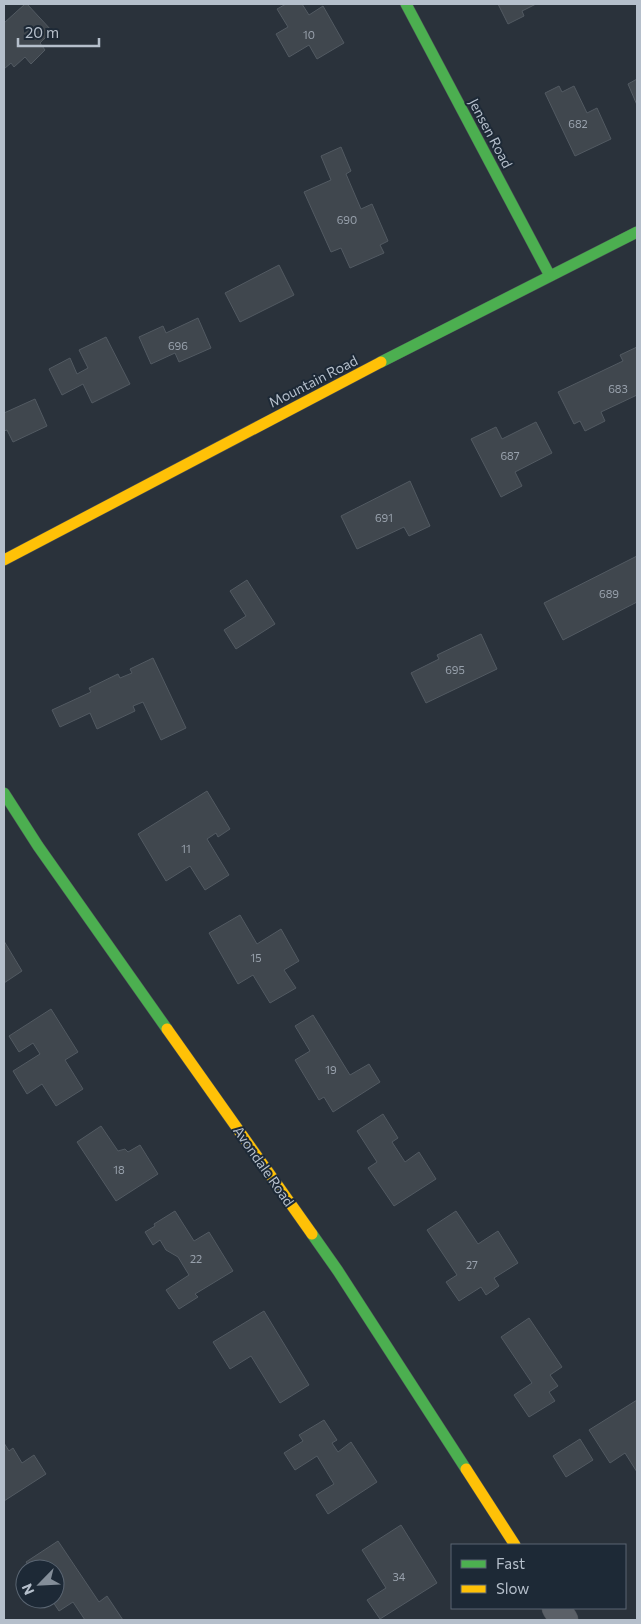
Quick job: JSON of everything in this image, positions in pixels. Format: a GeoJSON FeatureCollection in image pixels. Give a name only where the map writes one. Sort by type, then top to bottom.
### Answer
{"type":"FeatureCollection","features":[{"type":"Feature","properties":{"kind":"street","name":"Jensen Road"},"geometry":{"type":"LineString","coordinates":[[406,4],[550,276]]}},
{"type":"Feature","properties":{"kind":"street","name":"Mountain Road"},"geometry":{"type":"LineString","coordinates":[[4,560],[285,412],[637,232]]}},
{"type":"Feature","properties":{"kind":"street","name":"Avondale Road"},"geometry":{"type":"LineString","coordinates":[[4,793],[44,854],[338,1271],[514,1544]]}},
{"type":"Feature","properties":{"kind":"street"},"geometry":{"type":"LineString","coordinates":[[557,1609],[564,1620]]}},
{"type":"Feature","properties":{"kind":"building"},"geometry":{"type":"Polygon","coordinates":[[[25,4],[52,31],[40,43],[45,50],[31,64],[25,57],[14,67],[11,63],[4,69],[4,23],[25,4]]]}},
{"type":"Feature","properties":{"kind":"building"},"geometry":{"type":"Polygon","coordinates":[[[286,4],[302,4],[309,15],[323,6],[344,43],[317,59],[309,45],[289,57],[276,34],[288,27],[277,9],[286,4]]]}},
{"type":"Feature","properties":{"kind":"building"},"geometry":{"type":"Polygon","coordinates":[[[498,4],[536,4],[522,11],[524,16],[508,24],[498,4]]]}},
{"type":"Feature","properties":{"kind":"building"},"geometry":{"type":"Polygon","coordinates":[[[637,79],[637,105],[628,84],[637,79]]]}},
{"type":"Feature","properties":{"kind":"building"},"geometry":{"type":"Polygon","coordinates":[[[559,86],[562,92],[574,86],[587,113],[597,108],[611,139],[575,156],[545,93],[559,86]]]}},
{"type":"Feature","properties":{"kind":"building"},"geometry":{"type":"Polygon","coordinates":[[[341,147],[351,171],[346,174],[361,209],[372,204],[388,241],[380,245],[384,253],[350,268],[341,248],[331,252],[304,192],[331,180],[321,156],[341,147]]]}},
{"type":"Feature","properties":{"kind":"building"},"geometry":{"type":"Polygon","coordinates":[[[279,265],[294,295],[240,322],[225,293],[279,265]]]}},
{"type":"Feature","properties":{"kind":"building"},"geometry":{"type":"Polygon","coordinates":[[[198,318],[211,348],[179,362],[175,353],[151,364],[139,337],[163,326],[166,333],[198,318]]]}},
{"type":"Feature","properties":{"kind":"building"},"geometry":{"type":"Polygon","coordinates":[[[106,337],[130,384],[92,403],[83,384],[62,395],[49,369],[70,358],[77,374],[88,368],[79,350],[106,337]]]}},
{"type":"Feature","properties":{"kind":"building"},"geometry":{"type":"Polygon","coordinates":[[[637,347],[637,395],[601,412],[605,421],[585,431],[580,421],[574,424],[558,392],[623,361],[620,355],[637,347]]]}},
{"type":"Feature","properties":{"kind":"building"},"geometry":{"type":"Polygon","coordinates":[[[35,399],[47,426],[13,442],[7,430],[4,431],[4,413],[35,399]]]}},
{"type":"Feature","properties":{"kind":"building"},"geometry":{"type":"Polygon","coordinates":[[[536,422],[552,453],[515,472],[522,486],[501,497],[471,439],[496,427],[502,439],[536,422]]]}},
{"type":"Feature","properties":{"kind":"building"},"geometry":{"type":"Polygon","coordinates":[[[410,481],[430,526],[409,536],[404,527],[357,549],[341,516],[410,481]]]}},
{"type":"Feature","properties":{"kind":"building"},"geometry":{"type":"Polygon","coordinates":[[[637,556],[637,602],[563,640],[544,603],[637,556]]]}},
{"type":"Feature","properties":{"kind":"building"},"geometry":{"type":"Polygon","coordinates":[[[247,580],[275,624],[236,649],[224,630],[246,616],[230,591],[247,580]]]}},
{"type":"Feature","properties":{"kind":"building"},"geometry":{"type":"Polygon","coordinates":[[[481,634],[497,669],[426,703],[411,673],[439,659],[437,655],[481,634]]]}},
{"type":"Feature","properties":{"kind":"building"},"geometry":{"type":"Polygon","coordinates":[[[153,658],[186,728],[161,740],[143,702],[133,706],[135,711],[97,729],[90,713],[60,727],[52,710],[91,692],[89,688],[118,674],[120,678],[132,673],[130,669],[153,658]]]}},
{"type":"Feature","properties":{"kind":"building"},"geometry":{"type":"Polygon","coordinates":[[[207,791],[230,829],[218,837],[216,833],[207,839],[229,875],[205,890],[190,866],[166,881],[138,834],[207,791]]]}},
{"type":"Feature","properties":{"kind":"building"},"geometry":{"type":"Polygon","coordinates":[[[240,915],[257,944],[281,929],[299,961],[284,970],[296,988],[270,1003],[253,975],[238,984],[209,933],[240,915]]]}},
{"type":"Feature","properties":{"kind":"building"},"geometry":{"type":"Polygon","coordinates":[[[4,941],[22,971],[4,983],[4,941]]]}},
{"type":"Feature","properties":{"kind":"building"},"geometry":{"type":"Polygon","coordinates":[[[51,1009],[78,1052],[65,1060],[83,1089],[56,1106],[42,1084],[27,1094],[13,1071],[40,1054],[33,1043],[19,1052],[9,1036],[51,1009]]]}},
{"type":"Feature","properties":{"kind":"building"},"geometry":{"type":"Polygon","coordinates":[[[313,1015],[350,1075],[369,1064],[380,1082],[333,1112],[324,1097],[319,1100],[295,1060],[310,1051],[295,1026],[313,1015]]]}},
{"type":"Feature","properties":{"kind":"building"},"geometry":{"type":"Polygon","coordinates":[[[383,1114],[398,1138],[392,1142],[405,1162],[419,1152],[436,1179],[394,1206],[368,1168],[377,1162],[357,1131],[383,1114]]]}},
{"type":"Feature","properties":{"kind":"building"},"geometry":{"type":"Polygon","coordinates":[[[101,1126],[118,1151],[125,1149],[128,1152],[140,1145],[158,1174],[116,1201],[77,1142],[101,1126]]]}},
{"type":"Feature","properties":{"kind":"building"},"geometry":{"type":"Polygon","coordinates":[[[175,1211],[194,1241],[209,1232],[233,1271],[195,1294],[198,1297],[179,1309],[166,1290],[189,1275],[178,1257],[166,1250],[160,1240],[153,1245],[145,1232],[175,1211]]]}},
{"type":"Feature","properties":{"kind":"building"},"geometry":{"type":"Polygon","coordinates":[[[456,1211],[478,1244],[498,1231],[518,1263],[494,1278],[499,1286],[486,1295],[481,1287],[459,1301],[446,1282],[457,1275],[427,1230],[456,1211]]]}},
{"type":"Feature","properties":{"kind":"building"},"geometry":{"type":"Polygon","coordinates":[[[264,1311],[309,1385],[280,1403],[251,1356],[230,1369],[213,1342],[264,1311]]]}},
{"type":"Feature","properties":{"kind":"building"},"geometry":{"type":"Polygon","coordinates":[[[529,1318],[562,1367],[550,1375],[558,1386],[549,1392],[555,1401],[529,1417],[514,1395],[532,1383],[501,1337],[529,1318]]]}},
{"type":"Feature","properties":{"kind":"building"},"geometry":{"type":"Polygon","coordinates":[[[637,1400],[637,1472],[625,1453],[610,1463],[589,1430],[637,1400]]]}},
{"type":"Feature","properties":{"kind":"building"},"geometry":{"type":"Polygon","coordinates":[[[324,1420],[337,1440],[332,1443],[338,1452],[351,1442],[377,1482],[328,1514],[316,1495],[334,1484],[317,1456],[295,1470],[284,1453],[303,1441],[299,1435],[324,1420]]]}},
{"type":"Feature","properties":{"kind":"building"},"geometry":{"type":"Polygon","coordinates":[[[580,1439],[593,1460],[566,1477],[553,1456],[580,1439]]]}},
{"type":"Feature","properties":{"kind":"building"},"geometry":{"type":"Polygon","coordinates":[[[4,1443],[9,1451],[13,1448],[22,1463],[34,1455],[46,1474],[4,1501],[4,1443]]]}},
{"type":"Feature","properties":{"kind":"building"},"geometry":{"type":"Polygon","coordinates":[[[401,1525],[437,1583],[380,1619],[367,1600],[386,1588],[362,1550],[401,1525]]]}},
{"type":"Feature","properties":{"kind":"building"},"geometry":{"type":"Polygon","coordinates":[[[58,1541],[99,1602],[107,1596],[123,1620],[85,1620],[73,1602],[65,1607],[65,1559],[31,1559],[58,1541]]]}},
{"type":"Feature","properties":{"kind":"traffic: fast"},"geometry":{"type":"LineString","coordinates":[[406,4],[550,276]]}},
{"type":"Feature","properties":{"kind":"traffic: fast"},"geometry":{"type":"LineString","coordinates":[[381,362],[637,232]]}},
{"type":"Feature","properties":{"kind":"traffic: fast"},"geometry":{"type":"LineString","coordinates":[[4,793],[38,846],[167,1029]]}},
{"type":"Feature","properties":{"kind":"traffic: fast"},"geometry":{"type":"LineString","coordinates":[[312,1234],[466,1469]]}},
{"type":"Feature","properties":{"kind":"traffic: slow"},"geometry":{"type":"LineString","coordinates":[[4,560],[381,362]]}},
{"type":"Feature","properties":{"kind":"traffic: slow"},"geometry":{"type":"LineString","coordinates":[[167,1029],[312,1234]]}},
{"type":"Feature","properties":{"kind":"traffic: slow"},"geometry":{"type":"LineString","coordinates":[[466,1469],[514,1544]]}}]}
